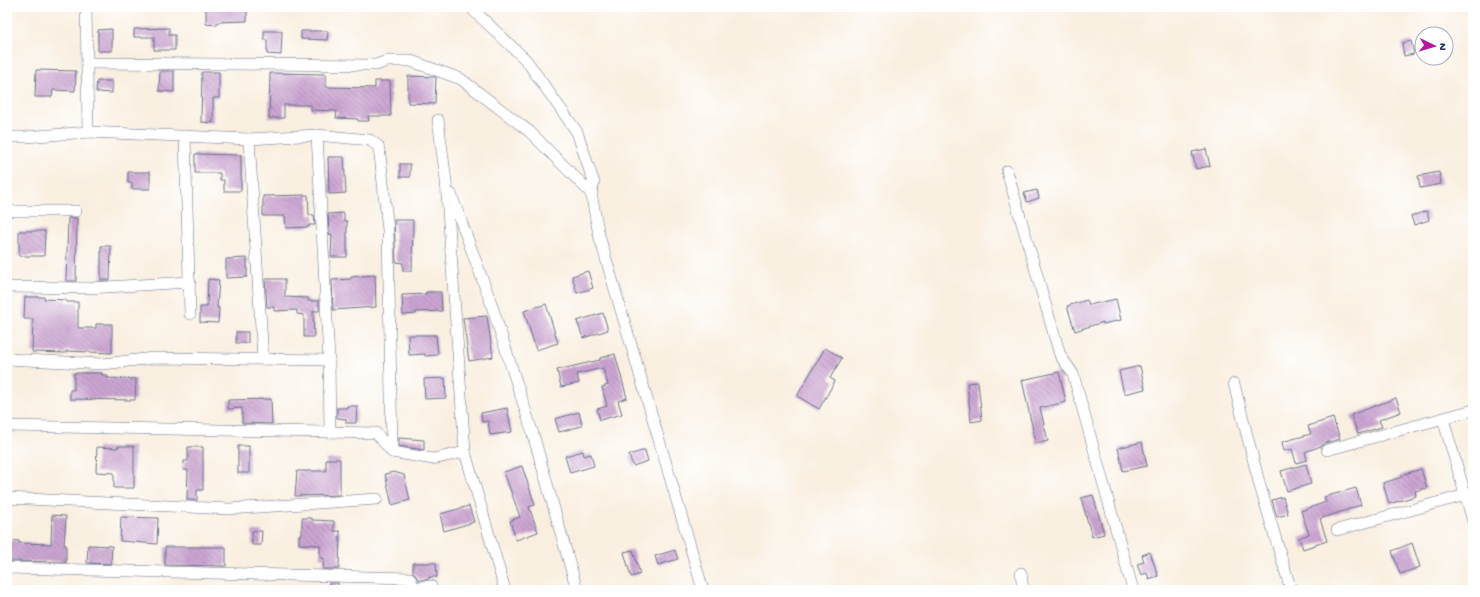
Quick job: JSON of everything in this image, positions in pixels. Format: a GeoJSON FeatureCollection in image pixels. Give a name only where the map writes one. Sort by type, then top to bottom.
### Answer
{"type":"FeatureCollection","features":[{"type":"Feature","properties":{"kind":"street"},"geometry":{"type":"LineString","coordinates":[[86,7],[88,132]]}},
{"type":"Feature","properties":{"kind":"street"},"geometry":{"type":"LineString","coordinates":[[470,7],[526,60],[577,132],[594,182],[591,193],[599,235],[703,590]]}},
{"type":"Feature","properties":{"kind":"street"},"geometry":{"type":"LineString","coordinates":[[87,63],[376,64],[387,61],[411,61],[461,79],[530,132],[591,193]]}},
{"type":"Feature","properties":{"kind":"street"},"geometry":{"type":"LineString","coordinates":[[438,120],[446,181],[465,452],[505,590]]}},
{"type":"Feature","properties":{"kind":"street"},"geometry":{"type":"LineString","coordinates":[[7,137],[88,132],[249,139],[317,135],[370,140],[378,146],[388,230],[392,452]]}},
{"type":"Feature","properties":{"kind":"street"},"geometry":{"type":"LineString","coordinates":[[317,135],[329,360],[330,432]]}},
{"type":"Feature","properties":{"kind":"street"},"geometry":{"type":"LineString","coordinates":[[185,136],[190,314]]}},
{"type":"Feature","properties":{"kind":"street"},"geometry":{"type":"LineString","coordinates":[[249,139],[263,359]]}},
{"type":"Feature","properties":{"kind":"street"},"geometry":{"type":"LineString","coordinates":[[1007,172],[1060,355],[1073,374],[1133,590]]}},
{"type":"Feature","properties":{"kind":"street"},"geometry":{"type":"LineString","coordinates":[[446,181],[490,300],[533,434],[577,590]]}},
{"type":"Feature","properties":{"kind":"street"},"geometry":{"type":"LineString","coordinates":[[7,212],[76,211]]}},
{"type":"Feature","properties":{"kind":"street"},"geometry":{"type":"LineString","coordinates":[[7,287],[89,288],[190,282]]}},
{"type":"Feature","properties":{"kind":"street"},"geometry":{"type":"LineString","coordinates":[[7,359],[103,364],[153,358],[329,360]]}},
{"type":"Feature","properties":{"kind":"street"},"geometry":{"type":"LineString","coordinates":[[1234,384],[1260,486],[1291,590]]}},
{"type":"Feature","properties":{"kind":"street"},"geometry":{"type":"LineString","coordinates":[[1327,450],[1473,410]]}},
{"type":"Feature","properties":{"kind":"street"},"geometry":{"type":"LineString","coordinates":[[1444,419],[1469,494],[1473,521]]}},
{"type":"Feature","properties":{"kind":"street"},"geometry":{"type":"LineString","coordinates":[[7,426],[376,433],[392,452],[433,459],[465,452]]}},
{"type":"Feature","properties":{"kind":"street"},"geometry":{"type":"LineString","coordinates":[[1337,530],[1469,494]]}},
{"type":"Feature","properties":{"kind":"street"},"geometry":{"type":"LineString","coordinates":[[7,498],[229,509],[377,499]]}},
{"type":"Feature","properties":{"kind":"street"},"geometry":{"type":"LineString","coordinates":[[7,568],[410,578],[414,588],[431,586],[431,590]]}},
{"type":"Feature","properties":{"kind":"street"},"geometry":{"type":"LineString","coordinates":[[1021,573],[1023,590]]}},
{"type":"Feature","properties":{"kind":"building"},"geometry":{"type":"Polygon","coordinates":[[[206,7],[247,7],[247,21],[218,22],[217,25],[206,24],[206,7]]]}},
{"type":"Feature","properties":{"kind":"building"},"geometry":{"type":"Polygon","coordinates":[[[169,28],[169,35],[175,35],[175,50],[154,50],[154,37],[134,37],[134,29],[169,28]]]}},
{"type":"Feature","properties":{"kind":"building"},"geometry":{"type":"Polygon","coordinates":[[[112,29],[112,51],[98,51],[98,30],[112,29]]]}},
{"type":"Feature","properties":{"kind":"building"},"geometry":{"type":"Polygon","coordinates":[[[264,31],[282,31],[281,55],[267,54],[267,40],[264,40],[264,31]]]}},
{"type":"Feature","properties":{"kind":"building"},"geometry":{"type":"Polygon","coordinates":[[[301,31],[328,31],[327,40],[301,39],[301,31]]]}},
{"type":"Feature","properties":{"kind":"building"},"geometry":{"type":"Polygon","coordinates":[[[1411,41],[1414,54],[1404,56],[1402,43],[1411,41]]]}},
{"type":"Feature","properties":{"kind":"building"},"geometry":{"type":"Polygon","coordinates":[[[36,70],[76,71],[75,91],[53,90],[52,97],[35,97],[36,70]]]}},
{"type":"Feature","properties":{"kind":"building"},"geometry":{"type":"Polygon","coordinates":[[[160,71],[174,71],[174,92],[159,91],[160,71]]]}},
{"type":"Feature","properties":{"kind":"building"},"geometry":{"type":"Polygon","coordinates":[[[202,72],[219,72],[219,98],[213,98],[213,123],[201,122],[202,72]]]}},
{"type":"Feature","properties":{"kind":"building"},"geometry":{"type":"Polygon","coordinates":[[[270,73],[326,74],[326,87],[375,88],[375,81],[390,81],[391,116],[368,116],[369,121],[358,121],[358,119],[336,118],[337,111],[311,110],[311,105],[284,105],[284,118],[269,118],[270,73]]]}},
{"type":"Feature","properties":{"kind":"building"},"geometry":{"type":"Polygon","coordinates":[[[408,76],[436,77],[435,104],[408,103],[408,76]]]}},
{"type":"Feature","properties":{"kind":"building"},"geometry":{"type":"Polygon","coordinates":[[[97,81],[112,81],[112,93],[96,92],[97,81]]]}},
{"type":"Feature","properties":{"kind":"building"},"geometry":{"type":"Polygon","coordinates":[[[1206,149],[1210,166],[1196,169],[1192,152],[1206,149]]]}},
{"type":"Feature","properties":{"kind":"building"},"geometry":{"type":"Polygon","coordinates":[[[195,154],[241,155],[241,191],[224,191],[224,180],[220,180],[220,173],[195,173],[195,154]]]}},
{"type":"Feature","properties":{"kind":"building"},"geometry":{"type":"Polygon","coordinates":[[[328,157],[344,157],[346,193],[329,194],[328,157]]]}},
{"type":"Feature","properties":{"kind":"building"},"geometry":{"type":"Polygon","coordinates":[[[400,164],[410,164],[410,177],[400,177],[400,164]]]}},
{"type":"Feature","properties":{"kind":"building"},"geometry":{"type":"Polygon","coordinates":[[[128,172],[150,172],[150,189],[132,189],[132,183],[128,183],[128,172]]]}},
{"type":"Feature","properties":{"kind":"building"},"geometry":{"type":"Polygon","coordinates":[[[1439,172],[1441,184],[1420,188],[1418,176],[1439,172]]]}},
{"type":"Feature","properties":{"kind":"building"},"geometry":{"type":"Polygon","coordinates":[[[1037,190],[1039,198],[1027,202],[1024,193],[1037,190]]]}},
{"type":"Feature","properties":{"kind":"building"},"geometry":{"type":"Polygon","coordinates":[[[308,195],[309,215],[314,215],[315,225],[309,225],[309,227],[286,228],[285,216],[263,216],[263,196],[308,195]]]}},
{"type":"Feature","properties":{"kind":"building"},"geometry":{"type":"Polygon","coordinates":[[[1427,211],[1429,220],[1414,225],[1411,216],[1427,211]]]}},
{"type":"Feature","properties":{"kind":"building"},"geometry":{"type":"Polygon","coordinates":[[[344,213],[344,221],[347,221],[347,257],[331,257],[332,234],[329,235],[328,214],[344,213]]]}},
{"type":"Feature","properties":{"kind":"building"},"geometry":{"type":"Polygon","coordinates":[[[68,218],[77,218],[76,281],[66,281],[68,218]]]}},
{"type":"Feature","properties":{"kind":"building"},"geometry":{"type":"Polygon","coordinates":[[[394,220],[413,220],[412,271],[403,271],[403,263],[396,262],[394,220]]]}},
{"type":"Feature","properties":{"kind":"building"},"geometry":{"type":"Polygon","coordinates":[[[19,231],[45,231],[44,256],[19,256],[19,231]]]}},
{"type":"Feature","properties":{"kind":"building"},"geometry":{"type":"Polygon","coordinates":[[[101,246],[111,246],[110,280],[101,280],[101,246]]]}},
{"type":"Feature","properties":{"kind":"building"},"geometry":{"type":"Polygon","coordinates":[[[247,258],[247,277],[226,278],[226,259],[247,258]]]}},
{"type":"Feature","properties":{"kind":"building"},"geometry":{"type":"Polygon","coordinates":[[[588,271],[593,288],[577,293],[572,276],[588,271]]]}},
{"type":"Feature","properties":{"kind":"building"},"geometry":{"type":"Polygon","coordinates":[[[375,275],[376,307],[333,310],[332,280],[351,279],[351,277],[375,275]]]}},
{"type":"Feature","properties":{"kind":"building"},"geometry":{"type":"Polygon","coordinates":[[[208,279],[219,280],[217,308],[219,308],[218,323],[200,322],[200,307],[207,307],[208,279]]]}},
{"type":"Feature","properties":{"kind":"building"},"geometry":{"type":"Polygon","coordinates":[[[265,279],[285,279],[285,297],[308,298],[308,301],[319,301],[319,311],[313,311],[314,337],[304,337],[304,315],[297,314],[297,310],[274,311],[274,307],[267,307],[265,279]]]}},
{"type":"Feature","properties":{"kind":"building"},"geometry":{"type":"Polygon","coordinates":[[[426,292],[441,292],[442,311],[416,312],[416,314],[403,315],[402,295],[426,294],[426,292]]]}},
{"type":"Feature","properties":{"kind":"building"},"geometry":{"type":"Polygon","coordinates":[[[25,297],[44,297],[44,299],[78,302],[78,328],[96,328],[96,324],[112,324],[112,353],[66,351],[66,353],[32,352],[33,319],[24,319],[25,297]]]}},
{"type":"Feature","properties":{"kind":"building"},"geometry":{"type":"Polygon","coordinates":[[[1116,299],[1121,320],[1103,324],[1103,322],[1075,331],[1067,306],[1087,300],[1089,305],[1116,299]]]}},
{"type":"Feature","properties":{"kind":"building"},"geometry":{"type":"Polygon","coordinates":[[[546,304],[558,343],[536,350],[524,311],[546,304]]]}},
{"type":"Feature","properties":{"kind":"building"},"geometry":{"type":"Polygon","coordinates":[[[603,313],[608,330],[583,338],[577,321],[603,313]]]}},
{"type":"Feature","properties":{"kind":"building"},"geometry":{"type":"Polygon","coordinates":[[[487,316],[493,357],[469,361],[463,318],[487,316]]]}},
{"type":"Feature","properties":{"kind":"building"},"geometry":{"type":"Polygon","coordinates":[[[236,332],[248,332],[248,343],[236,343],[236,332]]]}},
{"type":"Feature","properties":{"kind":"building"},"geometry":{"type":"Polygon","coordinates":[[[408,335],[436,335],[438,355],[409,355],[408,335]]]}},
{"type":"Feature","properties":{"kind":"building"},"geometry":{"type":"Polygon","coordinates":[[[825,348],[842,358],[830,378],[835,381],[819,409],[797,396],[825,348]]]}},
{"type":"Feature","properties":{"kind":"building"},"geometry":{"type":"Polygon","coordinates":[[[615,354],[627,398],[618,401],[622,414],[600,420],[597,409],[607,406],[602,387],[608,385],[603,368],[577,374],[579,383],[561,387],[557,370],[600,360],[600,358],[615,354]]]}},
{"type":"Feature","properties":{"kind":"building"},"geometry":{"type":"Polygon","coordinates":[[[1140,366],[1145,389],[1124,394],[1119,371],[1140,366]]]}},
{"type":"Feature","properties":{"kind":"building"},"geometry":{"type":"Polygon","coordinates":[[[1059,372],[1066,402],[1040,408],[1048,441],[1036,444],[1022,380],[1059,372]]]}},
{"type":"Feature","properties":{"kind":"building"},"geometry":{"type":"Polygon","coordinates":[[[74,373],[102,373],[102,375],[107,375],[107,378],[136,379],[135,400],[70,399],[70,390],[74,390],[74,373]]]}},
{"type":"Feature","properties":{"kind":"building"},"geometry":{"type":"Polygon","coordinates":[[[445,378],[446,398],[425,399],[424,379],[445,378]]]}},
{"type":"Feature","properties":{"kind":"building"},"geometry":{"type":"Polygon","coordinates":[[[978,382],[982,420],[971,422],[967,383],[978,382]]]}},
{"type":"Feature","properties":{"kind":"building"},"geometry":{"type":"Polygon","coordinates":[[[1396,398],[1401,412],[1379,420],[1382,427],[1358,434],[1351,415],[1396,398]]]}},
{"type":"Feature","properties":{"kind":"building"},"geometry":{"type":"Polygon","coordinates":[[[271,399],[272,424],[242,423],[242,408],[228,409],[228,400],[271,399]]]}},
{"type":"Feature","properties":{"kind":"building"},"geometry":{"type":"Polygon","coordinates":[[[347,406],[357,406],[356,423],[346,423],[346,419],[337,418],[337,408],[347,408],[347,406]]]}},
{"type":"Feature","properties":{"kind":"building"},"geometry":{"type":"Polygon","coordinates":[[[507,408],[512,432],[490,435],[488,421],[482,422],[481,413],[507,408]]]}},
{"type":"Feature","properties":{"kind":"building"},"geometry":{"type":"Polygon","coordinates":[[[579,412],[582,426],[559,432],[555,419],[579,412]]]}},
{"type":"Feature","properties":{"kind":"building"},"geometry":{"type":"Polygon","coordinates":[[[1333,418],[1340,439],[1325,443],[1305,452],[1307,460],[1296,463],[1292,449],[1284,451],[1282,442],[1311,434],[1308,426],[1333,418]]]}},
{"type":"Feature","properties":{"kind":"building"},"geometry":{"type":"Polygon","coordinates":[[[399,438],[424,440],[424,450],[399,446],[399,438]]]}},
{"type":"Feature","properties":{"kind":"building"},"geometry":{"type":"Polygon","coordinates":[[[1142,442],[1147,466],[1123,471],[1118,448],[1142,442]]]}},
{"type":"Feature","properties":{"kind":"building"},"geometry":{"type":"Polygon","coordinates":[[[118,446],[134,446],[134,488],[114,488],[114,473],[96,472],[97,447],[118,448],[118,446]]]}},
{"type":"Feature","properties":{"kind":"building"},"geometry":{"type":"Polygon","coordinates":[[[238,446],[249,446],[249,473],[238,473],[238,446]]]}},
{"type":"Feature","properties":{"kind":"building"},"geometry":{"type":"Polygon","coordinates":[[[188,447],[203,447],[203,490],[197,490],[197,500],[187,500],[188,470],[183,470],[184,461],[188,461],[188,447]]]}},
{"type":"Feature","properties":{"kind":"building"},"geometry":{"type":"Polygon","coordinates":[[[645,450],[648,461],[633,466],[629,455],[645,450]]]}},
{"type":"Feature","properties":{"kind":"building"},"geometry":{"type":"Polygon","coordinates":[[[583,451],[584,456],[591,454],[594,466],[570,473],[565,456],[583,451]]]}},
{"type":"Feature","properties":{"kind":"building"},"geometry":{"type":"Polygon","coordinates":[[[326,459],[340,459],[340,495],[295,496],[297,471],[326,471],[326,459]]]}},
{"type":"Feature","properties":{"kind":"building"},"geometry":{"type":"Polygon","coordinates":[[[1306,464],[1311,484],[1287,491],[1281,471],[1306,464]]]}},
{"type":"Feature","properties":{"kind":"building"},"geometry":{"type":"Polygon","coordinates":[[[522,466],[535,505],[529,507],[538,532],[516,540],[510,521],[520,517],[504,472],[522,466]]]}},
{"type":"Feature","properties":{"kind":"building"},"geometry":{"type":"Polygon","coordinates":[[[1421,469],[1427,488],[1415,491],[1416,496],[1389,504],[1383,483],[1402,477],[1401,475],[1421,469]]]}},
{"type":"Feature","properties":{"kind":"building"},"geometry":{"type":"Polygon","coordinates":[[[394,472],[404,475],[410,500],[392,505],[385,474],[394,472]]]}},
{"type":"Feature","properties":{"kind":"building"},"geometry":{"type":"Polygon","coordinates":[[[1356,488],[1361,505],[1320,519],[1327,541],[1303,549],[1299,538],[1309,534],[1301,511],[1326,502],[1324,497],[1356,488]]]}},
{"type":"Feature","properties":{"kind":"building"},"geometry":{"type":"Polygon","coordinates":[[[1093,495],[1104,534],[1092,537],[1081,498],[1093,495]]]}},
{"type":"Feature","properties":{"kind":"building"},"geometry":{"type":"Polygon","coordinates":[[[1283,497],[1288,514],[1277,517],[1272,500],[1283,497]]]}},
{"type":"Feature","properties":{"kind":"building"},"geometry":{"type":"Polygon","coordinates":[[[469,506],[474,522],[444,531],[440,514],[469,506]]]}},
{"type":"Feature","properties":{"kind":"building"},"geometry":{"type":"Polygon","coordinates":[[[52,515],[66,516],[64,545],[66,545],[66,562],[7,561],[7,540],[19,541],[19,543],[51,544],[52,515]]]}},
{"type":"Feature","properties":{"kind":"building"},"geometry":{"type":"Polygon","coordinates":[[[121,517],[158,518],[157,544],[120,541],[121,517]]]}},
{"type":"Feature","properties":{"kind":"building"},"geometry":{"type":"Polygon","coordinates":[[[302,518],[334,521],[334,531],[340,531],[339,569],[323,569],[324,558],[320,558],[320,545],[299,544],[299,535],[302,535],[302,518]]]}},
{"type":"Feature","properties":{"kind":"building"},"geometry":{"type":"Polygon","coordinates":[[[252,531],[262,531],[261,545],[252,545],[252,531]]]}},
{"type":"Feature","properties":{"kind":"building"},"geometry":{"type":"Polygon","coordinates":[[[1412,543],[1420,567],[1400,574],[1392,551],[1412,543]]]}},
{"type":"Feature","properties":{"kind":"building"},"geometry":{"type":"Polygon","coordinates":[[[88,545],[112,546],[111,564],[87,563],[88,545]]]}},
{"type":"Feature","properties":{"kind":"building"},"geometry":{"type":"Polygon","coordinates":[[[165,547],[226,547],[226,566],[165,565],[165,547]]]}},
{"type":"Feature","properties":{"kind":"building"},"geometry":{"type":"Polygon","coordinates":[[[633,550],[640,574],[631,577],[624,552],[633,550]]]}},
{"type":"Feature","properties":{"kind":"building"},"geometry":{"type":"Polygon","coordinates":[[[675,550],[678,559],[658,565],[655,556],[675,550]]]}},
{"type":"Feature","properties":{"kind":"building"},"geometry":{"type":"Polygon","coordinates":[[[1150,552],[1158,576],[1149,579],[1147,573],[1141,575],[1137,564],[1144,562],[1142,555],[1150,552]]]}},
{"type":"Feature","properties":{"kind":"building"},"geometry":{"type":"Polygon","coordinates":[[[413,563],[436,563],[437,577],[429,577],[429,579],[419,580],[413,572],[413,563]]]}},
{"type":"Feature","properties":{"kind":"building"},"geometry":{"type":"Polygon","coordinates":[[[329,583],[338,583],[338,590],[329,590],[329,583]]]}}]}
